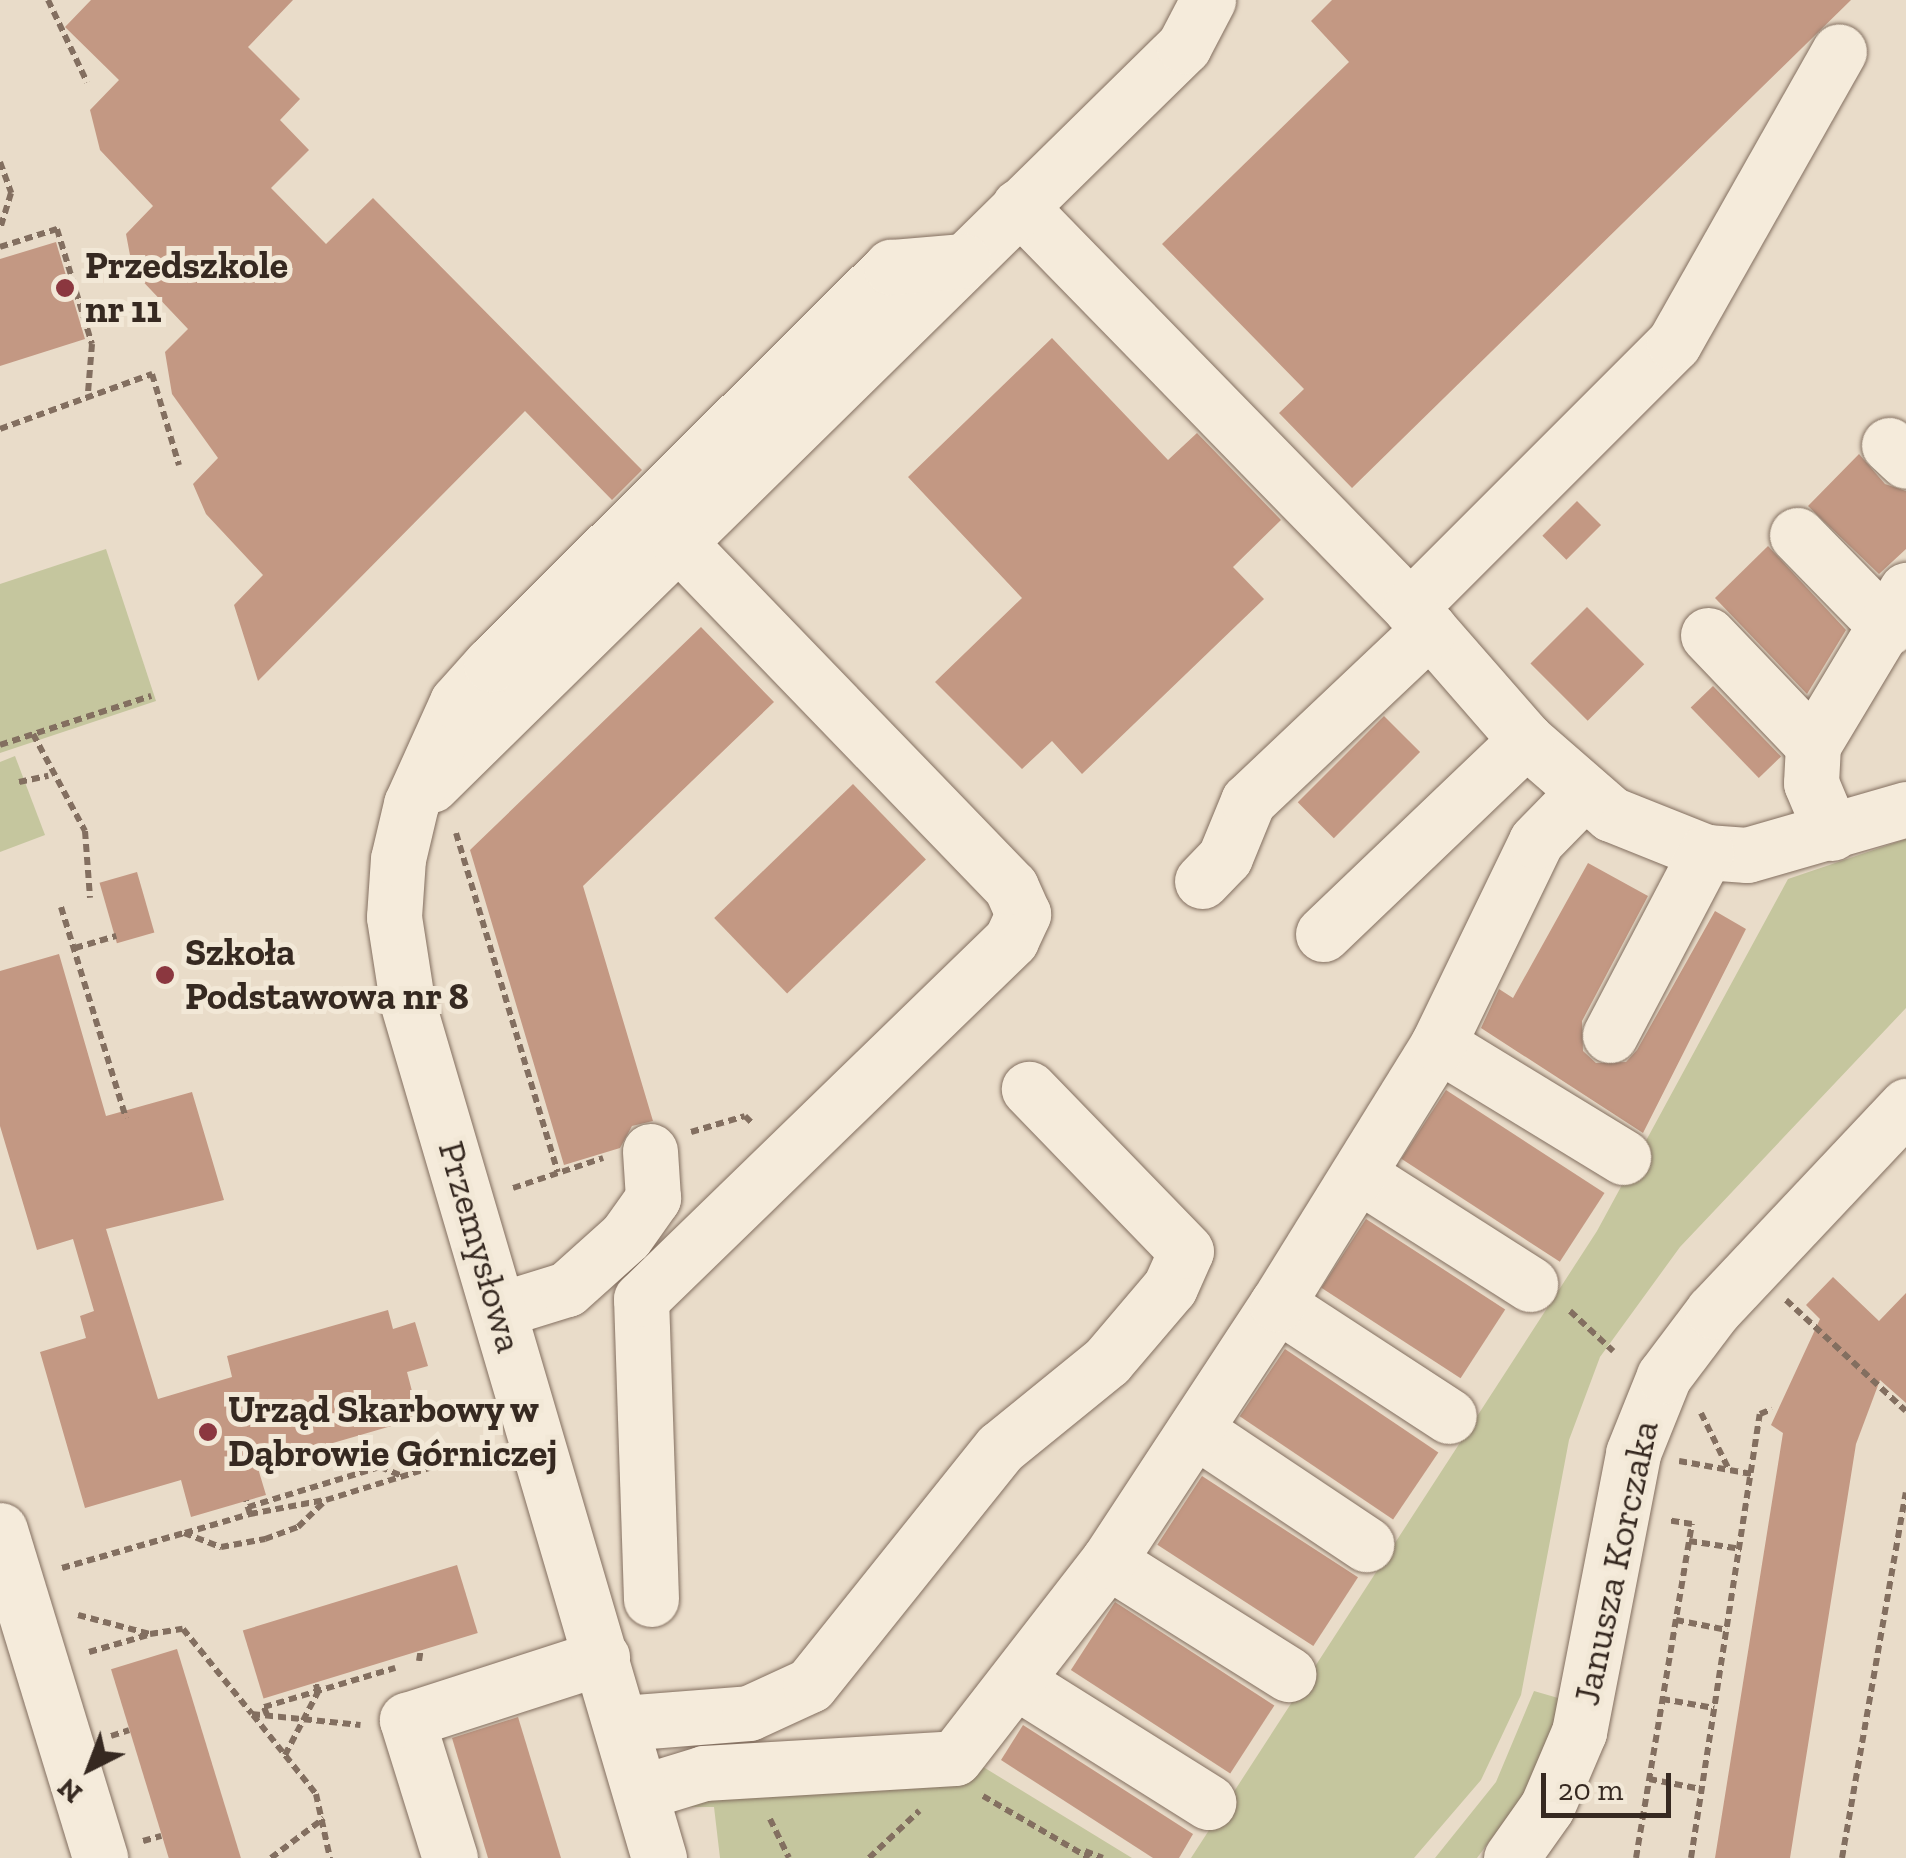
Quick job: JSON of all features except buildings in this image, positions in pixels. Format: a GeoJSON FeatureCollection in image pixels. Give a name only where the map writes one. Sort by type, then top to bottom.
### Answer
{"type":"FeatureCollection","features":[{"type":"Feature","properties":{"kind":"street"},"geometry":{"type":"LineString","coordinates":[[425,790],[1184,46],[1212,2]]}},
{"type":"Feature","properties":{"kind":"street"},"geometry":{"type":"LineString","coordinates":[[1202,880],[1225,857],[1248,801],[1674,343],[1839,51]]}},
{"type":"Feature","properties":{"kind":"street"},"geometry":{"type":"LineString","coordinates":[[1019,206],[1420,618],[1526,740],[1582,794],[1641,830],[1706,852],[1785,850],[1906,810]]}},
{"type":"Feature","properties":{"kind":"street","name":"Przemysłowa"},"geometry":{"type":"LineString","coordinates":[[659,1858],[407,1001],[394,917],[425,790],[456,702],[891,267],[964,261]]}},
{"type":"Feature","properties":{"kind":"street"},"geometry":{"type":"LineString","coordinates":[[1797,535],[1897,609],[1814,745],[1811,784],[1832,833]]}},
{"type":"Feature","properties":{"kind":"street"},"geometry":{"type":"LineString","coordinates":[[652,1599],[641,1299],[1011,940],[1023,914],[1011,887],[679,543]]}},
{"type":"Feature","properties":{"kind":"street"},"geometry":{"type":"LineString","coordinates":[[1708,634],[1814,745]]}},
{"type":"Feature","properties":{"kind":"street"},"geometry":{"type":"LineString","coordinates":[[1323,934],[1526,740]]}},
{"type":"Feature","properties":{"kind":"street"},"geometry":{"type":"LineString","coordinates":[[642,1792],[704,1773],[955,1758],[1108,1560],[1278,1304],[1438,1044],[1536,841],[1582,794]]}},
{"type":"Feature","properties":{"kind":"street"},"geometry":{"type":"LineString","coordinates":[[1610,1034],[1706,852]]}},
{"type":"Feature","properties":{"kind":"street"},"geometry":{"type":"LineString","coordinates":[[1438,1044],[1623,1158]]}},
{"type":"Feature","properties":{"kind":"street"},"geometry":{"type":"LineString","coordinates":[[622,1723],[749,1712],[810,1684],[1000,1448],[1106,1361],[1170,1287],[1186,1251],[1029,1088]]}},
{"type":"Feature","properties":{"kind":"street","name":"Janusza Korczaka"},"geometry":{"type":"LineString","coordinates":[[1511,1858],[1547,1807],[1579,1732],[1633,1453],[1664,1376],[1754,1268],[1906,1106]]}},
{"type":"Feature","properties":{"kind":"street"},"geometry":{"type":"LineString","coordinates":[[498,1310],[568,1289],[626,1236],[653,1198],[650,1151]]}},
{"type":"Feature","properties":{"kind":"street"},"geometry":{"type":"LineString","coordinates":[[1359,1175],[1530,1284]]}},
{"type":"Feature","properties":{"kind":"street"},"geometry":{"type":"LineString","coordinates":[[1278,1304],[1449,1416]]}},
{"type":"Feature","properties":{"kind":"street"},"geometry":{"type":"LineString","coordinates":[[1195,1430],[1366,1544]]}},
{"type":"Feature","properties":{"kind":"street"},"geometry":{"type":"LineString","coordinates":[[569,1548],[647,1526]]}},
{"type":"Feature","properties":{"kind":"street"},"geometry":{"type":"LineString","coordinates":[[0,1530],[41,1588],[100,1858]]}},
{"type":"Feature","properties":{"kind":"street"},"geometry":{"type":"LineString","coordinates":[[1108,1560],[1288,1674]]}},
{"type":"Feature","properties":{"kind":"street"},"geometry":{"type":"LineString","coordinates":[[450,1858],[413,1699],[602,1657]]}},
{"type":"Feature","properties":{"kind":"street"},"geometry":{"type":"LineString","coordinates":[[1017,1682],[1208,1802]]}},
{"type":"Feature","properties":{"kind":"path"},"geometry":{"type":"LineString","coordinates":[[48,0],[87,82]]}},
{"type":"Feature","properties":{"kind":"path"},"geometry":{"type":"LineString","coordinates":[[0,162],[11,193],[0,229]]}},
{"type":"Feature","properties":{"kind":"path"},"geometry":{"type":"LineString","coordinates":[[0,247],[56,229],[92,344],[86,402],[0,429]]}},
{"type":"Feature","properties":{"kind":"path"},"geometry":{"type":"LineString","coordinates":[[88,393],[152,374],[180,465]]}},
{"type":"Feature","properties":{"kind":"path"},"geometry":{"type":"LineString","coordinates":[[0,745],[151,696]]}},
{"type":"Feature","properties":{"kind":"path"},"geometry":{"type":"LineString","coordinates":[[33,734],[48,776],[85,831],[90,898]]}},
{"type":"Feature","properties":{"kind":"path"},"geometry":{"type":"LineString","coordinates":[[19,782],[48,776]]}},
{"type":"Feature","properties":{"kind":"path"},"geometry":{"type":"LineString","coordinates":[[425,790],[558,1172]]}},
{"type":"Feature","properties":{"kind":"path"},"geometry":{"type":"LineString","coordinates":[[61,907],[126,1118]]}},
{"type":"Feature","properties":{"kind":"path"},"geometry":{"type":"LineString","coordinates":[[74,948],[116,936]]}},
{"type":"Feature","properties":{"kind":"path"},"geometry":{"type":"LineString","coordinates":[[532,1180],[550,1175]]}},
{"type":"Feature","properties":{"kind":"path"},"geometry":{"type":"LineString","coordinates":[[1754,1268],[1906,1411]]}},
{"type":"Feature","properties":{"kind":"path"},"geometry":{"type":"LineString","coordinates":[[1580,1325],[1613,1351]]}},
{"type":"Feature","properties":{"kind":"path"},"geometry":{"type":"LineString","coordinates":[[1691,1858],[1760,1414],[1772,1409]]}},
{"type":"Feature","properties":{"kind":"path"},"geometry":{"type":"LineString","coordinates":[[248,1508],[326,1500],[535,1436]]}},
{"type":"Feature","properties":{"kind":"path"},"geometry":{"type":"LineString","coordinates":[[1633,1453],[1752,1474]]}},
{"type":"Feature","properties":{"kind":"path"},"geometry":{"type":"LineString","coordinates":[[41,1588],[248,1508],[380,1467],[404,1476]]}},
{"type":"Feature","properties":{"kind":"path"},"geometry":{"type":"LineString","coordinates":[[1842,1858],[1906,1493]]}},
{"type":"Feature","properties":{"kind":"path"},"geometry":{"type":"LineString","coordinates":[[184,1534],[222,1547],[265,1539],[298,1527],[326,1500]]}},
{"type":"Feature","properties":{"kind":"path"},"geometry":{"type":"LineString","coordinates":[[1622,1511],[1692,1524],[1639,1858]]}},
{"type":"Feature","properties":{"kind":"path"},"geometry":{"type":"LineString","coordinates":[[1689,1541],[1741,1549]]}},
{"type":"Feature","properties":{"kind":"path"},"geometry":{"type":"LineString","coordinates":[[41,1588],[150,1634]]}},
{"type":"Feature","properties":{"kind":"path"},"geometry":{"type":"LineString","coordinates":[[1676,1620],[1727,1630]]}},
{"type":"Feature","properties":{"kind":"path"},"geometry":{"type":"LineString","coordinates":[[94,1651],[150,1634],[188,1632],[285,1755],[324,1818],[330,1858]]}},
{"type":"Feature","properties":{"kind":"path"},"geometry":{"type":"LineString","coordinates":[[413,1699],[424,1659],[422,1649]]}},
{"type":"Feature","properties":{"kind":"path"},"geometry":{"type":"LineString","coordinates":[[285,1755],[318,1692],[314,1681]]}},
{"type":"Feature","properties":{"kind":"path"},"geometry":{"type":"LineString","coordinates":[[267,1716],[264,1707],[318,1692],[413,1699]]}},
{"type":"Feature","properties":{"kind":"path"},"geometry":{"type":"LineString","coordinates":[[1662,1698],[1714,1708]]}},
{"type":"Feature","properties":{"kind":"path"},"geometry":{"type":"LineString","coordinates":[[252,1714],[304,1719],[413,1699]]}},
{"type":"Feature","properties":{"kind":"path"},"geometry":{"type":"LineString","coordinates":[[1649,1779],[1702,1788]]}},
{"type":"Feature","properties":{"kind":"path"},"geometry":{"type":"LineString","coordinates":[[975,1792],[1086,1854],[1102,1858]]}},
{"type":"Feature","properties":{"kind":"path"},"geometry":{"type":"LineString","coordinates":[[868,1858],[925,1805]]}},
{"type":"Feature","properties":{"kind":"path"},"geometry":{"type":"LineString","coordinates":[[271,1858],[324,1818]]}},
{"type":"Feature","properties":{"kind":"green space"},"geometry":{"type":"Polygon","coordinates":[[[106,549],[156,701],[0,753],[0,584],[106,549]]]}},
{"type":"Feature","properties":{"kind":"green space"},"geometry":{"type":"Polygon","coordinates":[[[15,756],[45,835],[0,852],[0,762],[15,756]]]}},
{"type":"Feature","properties":{"kind":"green space"},"geometry":{"type":"Polygon","coordinates":[[[1906,839],[1906,1008],[1680,1247],[1600,1357],[1569,1440],[1521,1695],[1481,1780],[1414,1858],[1191,1858],[1597,1231],[1788,879],[1906,839]]]}},
{"type":"Feature","properties":{"kind":"green space"},"geometry":{"type":"Polygon","coordinates":[[[1534,1691],[1565,1700],[1535,1780],[1477,1858],[1435,1858],[1496,1782],[1534,1691]]]}},
{"type":"Feature","properties":{"kind":"green space"},"geometry":{"type":"Polygon","coordinates":[[[980,1765],[1132,1858],[720,1858],[714,1807],[678,1807],[692,1786],[980,1765]]]}},
{"type":"Feature","properties":{"kind":"place","name":"Przedszkole nr 11"},"geometry":{"type":"Point","coordinates":[65,288]}},
{"type":"Feature","properties":{"kind":"place","name":"Szkoła Podstawowa nr 8"},"geometry":{"type":"Point","coordinates":[165,975]}},
{"type":"Feature","properties":{"kind":"place","name":"Urząd Skarbowy w Dąbrowie Górniczej"},"geometry":{"type":"Point","coordinates":[208,1432]}}]}
